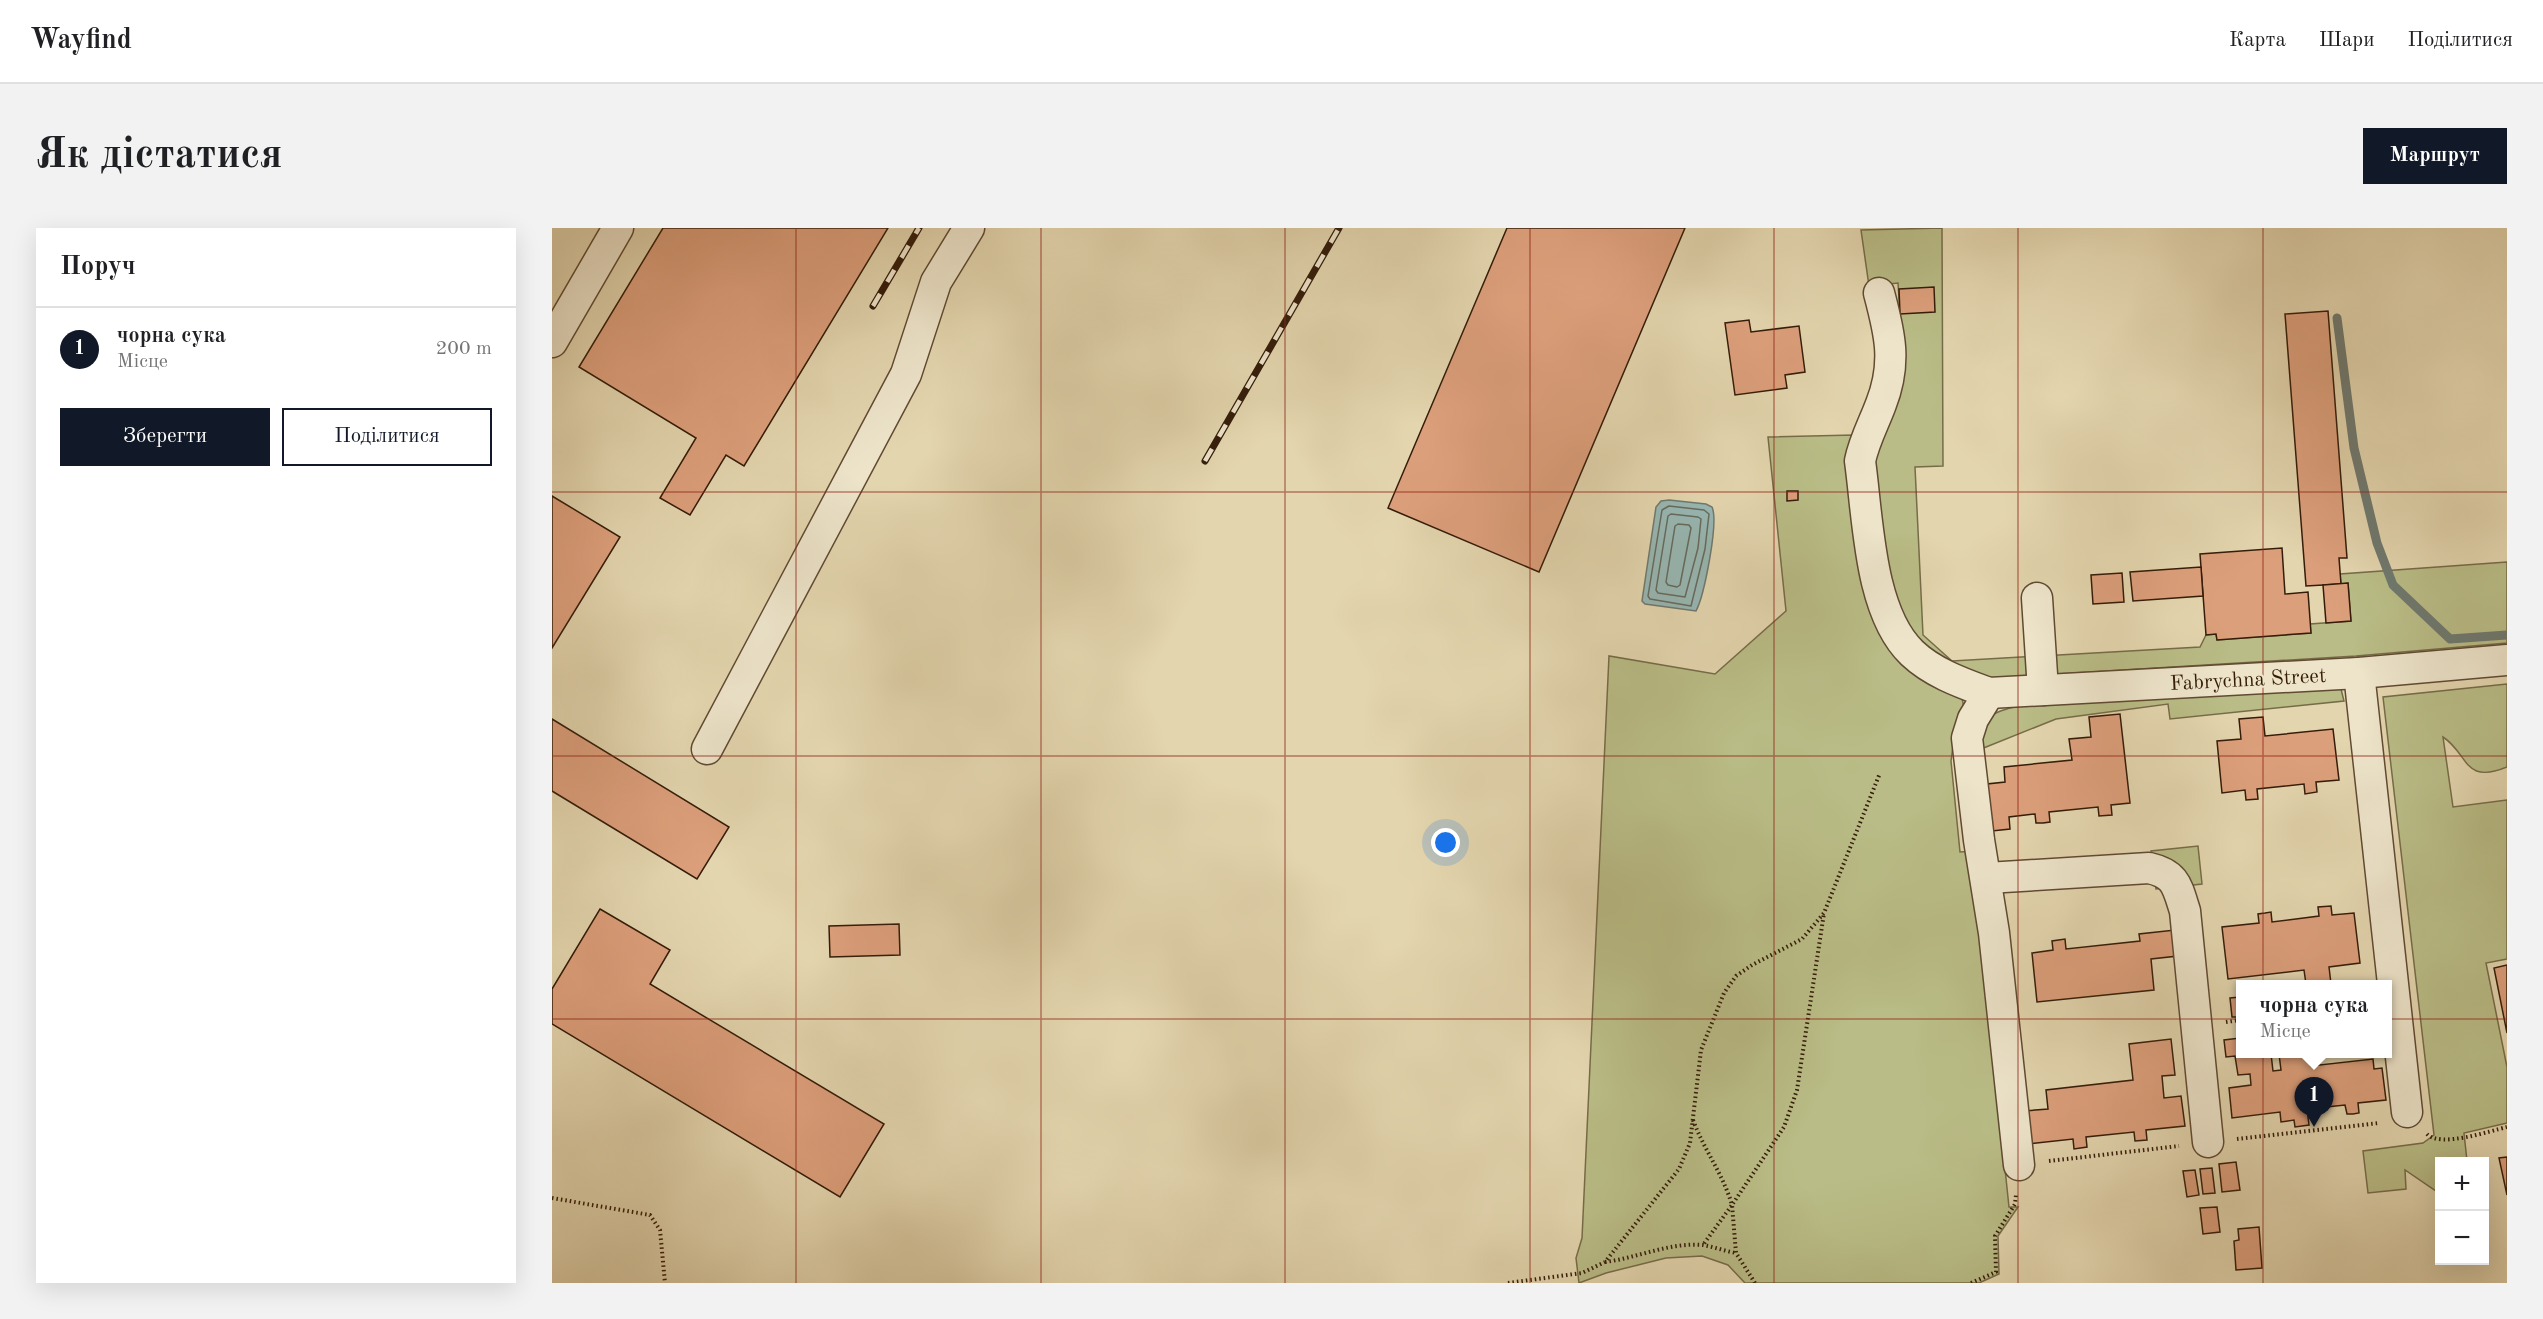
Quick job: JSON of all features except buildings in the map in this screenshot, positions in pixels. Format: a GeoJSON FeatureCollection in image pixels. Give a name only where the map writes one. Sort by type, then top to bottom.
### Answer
{"type":"FeatureCollection","features":[{"type":"Feature","properties":{"kind":"street"},"geometry":{"type":"LineString","coordinates":[[552,342],[618,228]]}},
{"type":"Feature","properties":{"kind":"street"},"geometry":{"type":"LineString","coordinates":[[707,749],[906,374],[936,282],[969,228]]}},
{"type":"Feature","properties":{"kind":"street"},"geometry":{"type":"LineString","coordinates":[[1879,293],[1890,334],[1892,358],[1882,402],[1863,447],[1860,461],[1872,552],[1881,592],[1892,625],[1912,653],[1951,679],[1989,693],[1973,719],[1967,738],[1979,840],[1987,878],[2019,1165]]}},
{"type":"Feature","properties":{"kind":"street"},"geometry":{"type":"LineString","coordinates":[[2037,598],[2043,690]]}},
{"type":"Feature","properties":{"kind":"street","name":"Fabrychna Street"},"geometry":{"type":"LineString","coordinates":[[1989,693],[2359,673],[2507,660]]}},
{"type":"Feature","properties":{"kind":"street"},"geometry":{"type":"LineString","coordinates":[[2359,673],[2407,1112]]}},
{"type":"Feature","properties":{"kind":"street"},"geometry":{"type":"LineString","coordinates":[[1987,878],[2149,868],[2164,871],[2177,884],[2185,910],[2208,1143]]}},
{"type":"Feature","properties":{"kind":"path"},"geometry":{"type":"LineString","coordinates":[[1702,1245],[1732,1205],[1784,1127],[1797,1090],[1824,913],[1880,773]]}},
{"type":"Feature","properties":{"kind":"path"},"geometry":{"type":"LineString","coordinates":[[1605,1263],[1679,1169],[1690,1143],[1701,1050],[1724,993],[1736,976],[1752,964],[1802,939],[1824,913]]}},
{"type":"Feature","properties":{"kind":"path"},"geometry":{"type":"LineString","coordinates":[[2407,1112],[2431,1138],[2436,1139],[2466,1137],[2507,1126]]}},
{"type":"Feature","properties":{"kind":"path"},"geometry":{"type":"LineString","coordinates":[[1693,1119],[1701,1143],[1725,1183],[1732,1205],[1736,1253],[1755,1283]]}},
{"type":"Feature","properties":{"kind":"path"},"geometry":{"type":"LineString","coordinates":[[1971,1283],[1996,1272],[1995,1236],[2015,1204],[2019,1165]]}},
{"type":"Feature","properties":{"kind":"path"},"geometry":{"type":"LineString","coordinates":[[552,1198],[650,1215],[660,1230],[665,1283]]}},
{"type":"Feature","properties":{"kind":"path"},"geometry":{"type":"LineString","coordinates":[[1508,1283],[1582,1273],[1605,1263],[1628,1259],[1663,1248],[1702,1245],[1736,1253]]}},
{"type":"Feature","properties":{"kind":"green space"},"geometry":{"type":"Polygon","coordinates":[[[1942,228],[1943,466],[1915,467],[1923,635],[1952,661],[2200,647],[2206,635],[2216,634],[2217,640],[2311,633],[2310,624],[2351,621],[2348,583],[2341,584],[2340,574],[2507,562],[2507,643],[2356,656],[1992,678],[1979,676],[1930,654],[1896,613],[1870,469],[1900,314],[1898,283],[1869,286],[1861,230],[1942,228]]]}},
{"type":"Feature","properties":{"kind":"green space"},"geometry":{"type":"Polygon","coordinates":[[[1854,435],[1870,592],[1962,698],[1964,708],[1955,732],[1951,761],[1960,852],[1972,851],[2009,1207],[2018,1207],[1998,1236],[1999,1274],[1979,1283],[1745,1283],[1728,1265],[1702,1256],[1666,1258],[1606,1273],[1579,1283],[1576,1258],[1582,1238],[1609,656],[1715,674],[1786,611],[1768,437],[1854,435]]]}},
{"type":"Feature","properties":{"kind":"green space"},"geometry":{"type":"Polygon","coordinates":[[[2507,684],[2507,767],[2493,772],[2474,770],[2443,737],[2453,807],[2507,800],[2507,959],[2486,963],[2507,1067],[2507,1123],[2464,1133],[2467,1157],[2435,1157],[2435,1190],[2405,1170],[2406,1189],[2368,1193],[2363,1151],[2423,1143],[2434,1135],[2383,697],[2507,684]]]}},
{"type":"Feature","properties":{"kind":"green space"},"geometry":{"type":"Polygon","coordinates":[[[2341,689],[2344,701],[2170,719],[2168,704],[2056,719],[1981,749],[1984,729],[1990,717],[2002,710],[2022,705],[2341,689]]]}},
{"type":"Feature","properties":{"kind":"green space"},"geometry":{"type":"Polygon","coordinates":[[[2198,846],[2202,884],[2156,889],[2151,851],[2198,846]]]}},
{"type":"Feature","properties":{"kind":"water"},"geometry":{"type":"Polygon","coordinates":[[[1661,501],[1706,504],[1712,507],[1714,515],[1710,559],[1696,611],[1645,604],[1642,601],[1656,507],[1661,501]]]}},
{"type":"Feature","properties":{"kind":"waterway"},"geometry":{"type":"LineString","coordinates":[[2337,318],[2354,448],[2377,543],[2393,585],[2450,639],[2507,635]]}},
{"type":"Feature","properties":{"kind":"railway"},"geometry":{"type":"LineString","coordinates":[[873,306],[919,228]]}},
{"type":"Feature","properties":{"kind":"railway"},"geometry":{"type":"LineString","coordinates":[[1205,461],[1339,228]]}},
{"type":"Feature","properties":{"kind":"place","name":"чорна сука"},"geometry":{"type":"Point","coordinates":[2314,1127]}}]}
